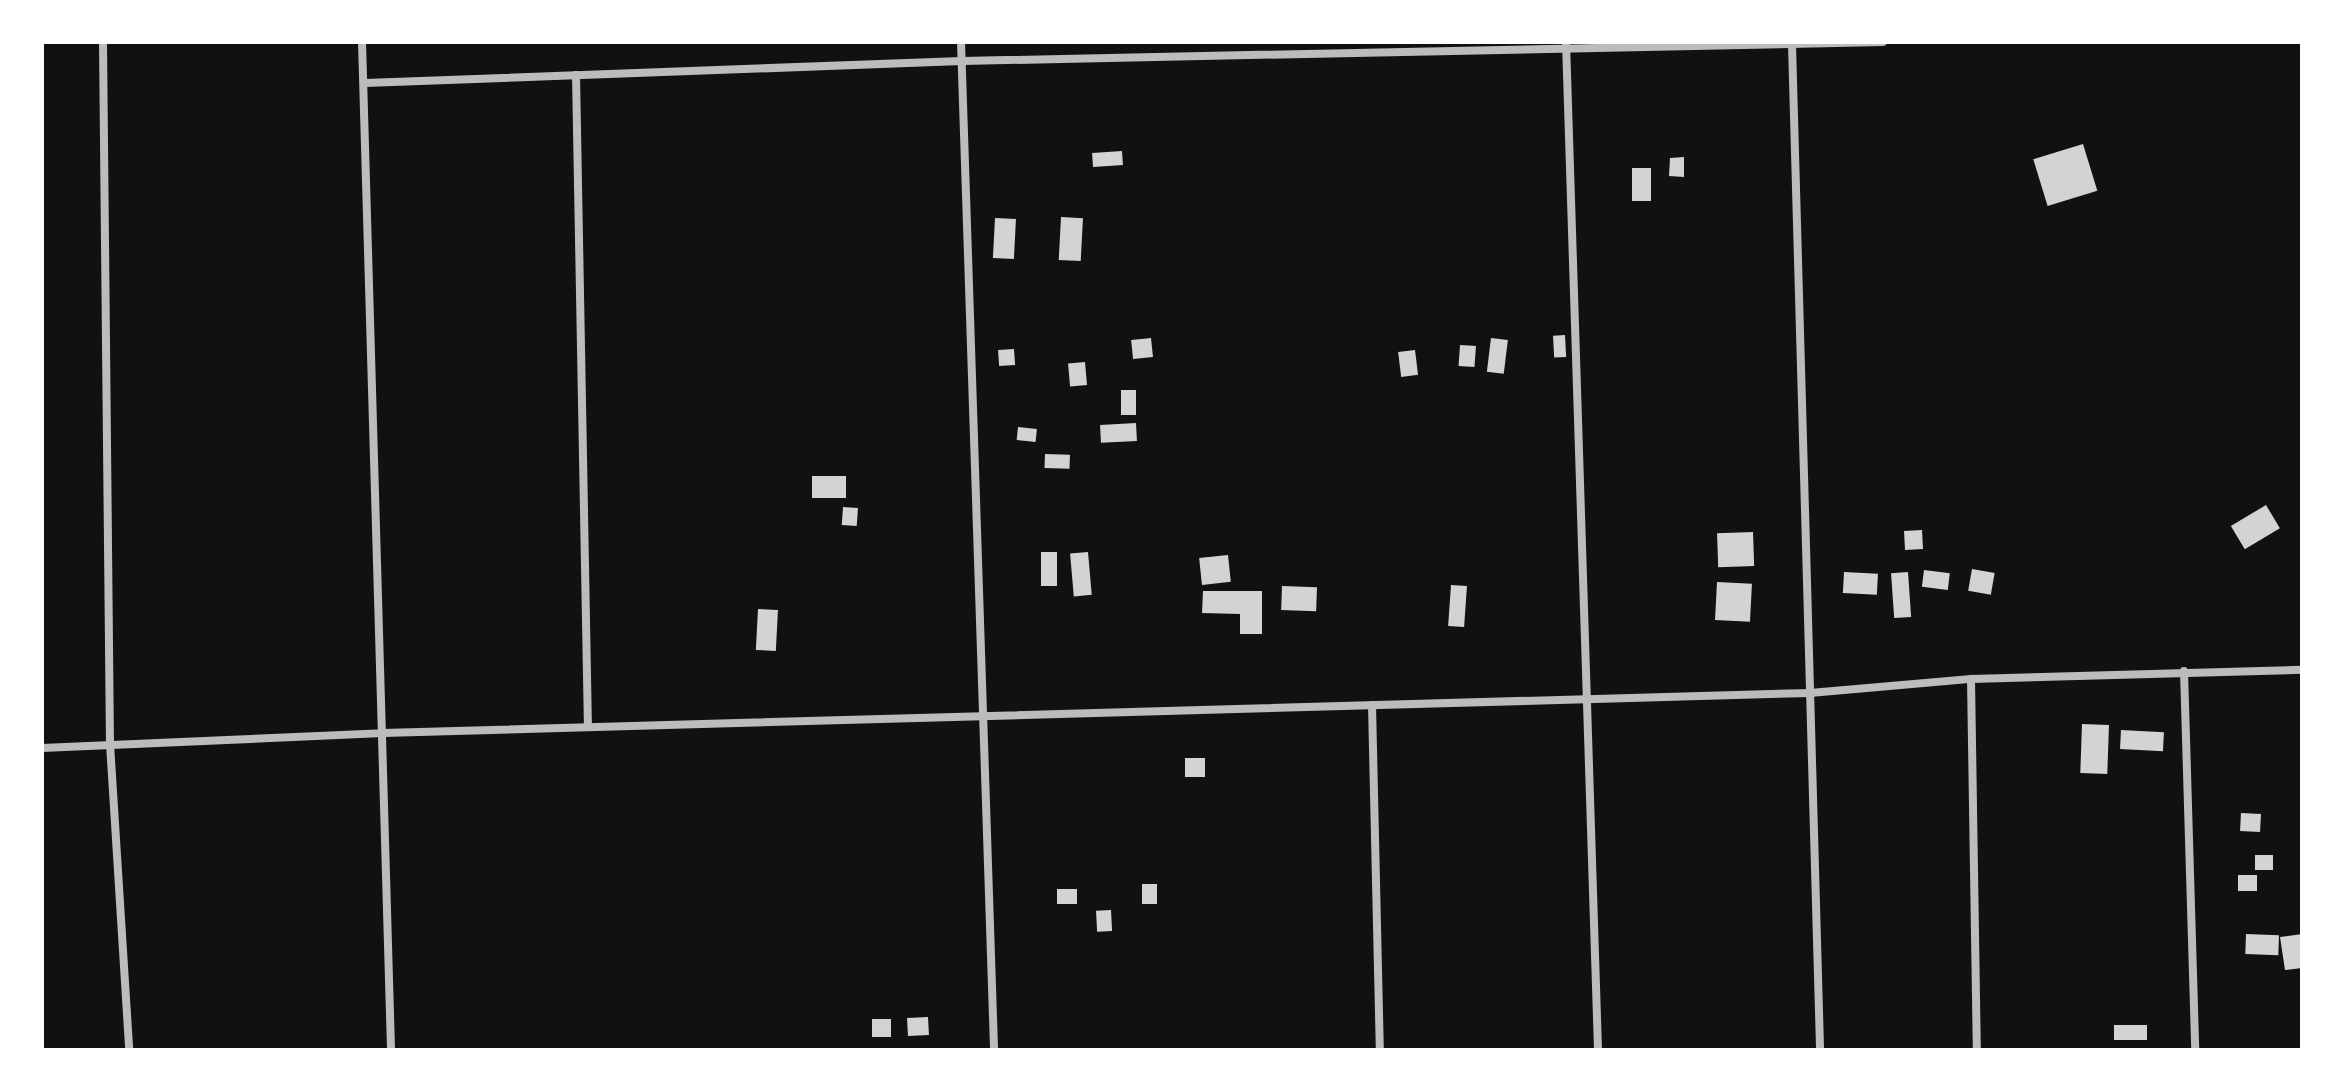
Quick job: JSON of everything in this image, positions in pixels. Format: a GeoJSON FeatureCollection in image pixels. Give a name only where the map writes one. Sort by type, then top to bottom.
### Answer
{"type":"FeatureCollection","features":[{"type":"Feature","properties":{"kind":"street"},"geometry":{"type":"LineString","coordinates":[[103,42],[110,744],[129,1050]]}},
{"type":"Feature","properties":{"kind":"street"},"geometry":{"type":"LineString","coordinates":[[362,42],[391,1050]]}},
{"type":"Feature","properties":{"kind":"street"},"geometry":{"type":"LineString","coordinates":[[961,42],[994,1050]]}},
{"type":"Feature","properties":{"kind":"street"},"geometry":{"type":"LineString","coordinates":[[365,83],[962,61],[1883,42]]}},
{"type":"Feature","properties":{"kind":"street"},"geometry":{"type":"LineString","coordinates":[[1792,45],[1820,1050]]}},
{"type":"Feature","properties":{"kind":"street"},"geometry":{"type":"LineString","coordinates":[[1566,47],[1598,1050]]}},
{"type":"Feature","properties":{"kind":"street"},"geometry":{"type":"LineString","coordinates":[[576,75],[588,727]]}},
{"type":"Feature","properties":{"kind":"street"},"geometry":{"type":"LineString","coordinates":[[42,748],[383,733],[1810,693],[1971,679],[2302,670]]}},
{"type":"Feature","properties":{"kind":"street"},"geometry":{"type":"LineString","coordinates":[[2184,671],[2195,1050]]}},
{"type":"Feature","properties":{"kind":"street"},"geometry":{"type":"LineString","coordinates":[[1971,679],[1977,1050]]}},
{"type":"Feature","properties":{"kind":"street"},"geometry":{"type":"LineString","coordinates":[[1372,705],[1380,1050]]}},
{"type":"Feature","properties":{"kind":"building"},"geometry":{"type":"Polygon","coordinates":[[[2083,144],[2097,191],[2048,206],[2033,159],[2083,144]]]}},
{"type":"Feature","properties":{"kind":"building"},"geometry":{"type":"Polygon","coordinates":[[[1122,151],[1123,165],[1093,167],[1092,153],[1122,151]]]}},
{"type":"Feature","properties":{"kind":"building"},"geometry":{"type":"Polygon","coordinates":[[[1684,157],[1684,177],[1669,176],[1670,158],[1684,157]]]}},
{"type":"Feature","properties":{"kind":"building"},"geometry":{"type":"Polygon","coordinates":[[[1632,168],[1651,168],[1651,201],[1632,201],[1632,168]]]}},
{"type":"Feature","properties":{"kind":"building"},"geometry":{"type":"Polygon","coordinates":[[[1061,217],[1083,218],[1081,261],[1059,260],[1061,217]]]}},
{"type":"Feature","properties":{"kind":"building"},"geometry":{"type":"Polygon","coordinates":[[[995,218],[1016,219],[1014,259],[993,258],[995,218]]]}},
{"type":"Feature","properties":{"kind":"building"},"geometry":{"type":"Polygon","coordinates":[[[1565,335],[1566,357],[1554,358],[1553,336],[1565,335]]]}},
{"type":"Feature","properties":{"kind":"building"},"geometry":{"type":"Polygon","coordinates":[[[1151,338],[1153,357],[1133,359],[1131,340],[1151,338]]]}},
{"type":"Feature","properties":{"kind":"building"},"geometry":{"type":"Polygon","coordinates":[[[1491,338],[1508,340],[1504,374],[1487,372],[1491,338]]]}},
{"type":"Feature","properties":{"kind":"building"},"geometry":{"type":"Polygon","coordinates":[[[1460,345],[1476,346],[1474,367],[1459,366],[1460,345]]]}},
{"type":"Feature","properties":{"kind":"building"},"geometry":{"type":"Polygon","coordinates":[[[1014,349],[1015,365],[999,366],[998,350],[1014,349]]]}},
{"type":"Feature","properties":{"kind":"building"},"geometry":{"type":"Polygon","coordinates":[[[1415,350],[1418,375],[1401,377],[1398,352],[1415,350]]]}},
{"type":"Feature","properties":{"kind":"building"},"geometry":{"type":"Polygon","coordinates":[[[1085,362],[1087,385],[1070,386],[1068,363],[1085,362]]]}},
{"type":"Feature","properties":{"kind":"building"},"geometry":{"type":"Polygon","coordinates":[[[1121,390],[1136,390],[1136,415],[1121,415],[1121,390]]]}},
{"type":"Feature","properties":{"kind":"building"},"geometry":{"type":"Polygon","coordinates":[[[1136,423],[1137,441],[1101,443],[1100,425],[1136,423]]]}},
{"type":"Feature","properties":{"kind":"building"},"geometry":{"type":"Polygon","coordinates":[[[1018,427],[1037,429],[1036,442],[1017,440],[1018,427]]]}},
{"type":"Feature","properties":{"kind":"building"},"geometry":{"type":"Polygon","coordinates":[[[1045,454],[1070,455],[1069,469],[1045,468],[1045,454]]]}},
{"type":"Feature","properties":{"kind":"building"},"geometry":{"type":"Polygon","coordinates":[[[812,476],[846,476],[846,498],[812,498],[812,476]]]}},
{"type":"Feature","properties":{"kind":"building"},"geometry":{"type":"Polygon","coordinates":[[[2266,505],[2280,528],[2245,549],[2231,526],[2266,505]]]}},
{"type":"Feature","properties":{"kind":"building"},"geometry":{"type":"Polygon","coordinates":[[[843,507],[858,508],[857,526],[842,525],[843,507]]]}},
{"type":"Feature","properties":{"kind":"building"},"geometry":{"type":"Polygon","coordinates":[[[1922,530],[1923,549],[1905,550],[1904,531],[1922,530]]]}},
{"type":"Feature","properties":{"kind":"building"},"geometry":{"type":"Polygon","coordinates":[[[1753,532],[1754,566],[1718,567],[1717,533],[1753,532]]]}},
{"type":"Feature","properties":{"kind":"building"},"geometry":{"type":"Polygon","coordinates":[[[1041,552],[1057,552],[1057,586],[1041,586],[1041,552]]]}},
{"type":"Feature","properties":{"kind":"building"},"geometry":{"type":"Polygon","coordinates":[[[1088,552],[1092,595],[1074,596],[1070,554],[1088,552]]]}},
{"type":"Feature","properties":{"kind":"building"},"geometry":{"type":"Polygon","coordinates":[[[1228,555],[1231,582],[1202,585],[1199,558],[1228,555]]]}},
{"type":"Feature","properties":{"kind":"building"},"geometry":{"type":"Polygon","coordinates":[[[1972,569],[1995,573],[1991,595],[1968,591],[1972,569]]]}},
{"type":"Feature","properties":{"kind":"building"},"geometry":{"type":"Polygon","coordinates":[[[1924,570],[1950,573],[1948,590],[1922,587],[1924,570]]]}},
{"type":"Feature","properties":{"kind":"building"},"geometry":{"type":"Polygon","coordinates":[[[1844,572],[1878,574],[1877,595],[1843,593],[1844,572]]]}},
{"type":"Feature","properties":{"kind":"building"},"geometry":{"type":"Polygon","coordinates":[[[1908,572],[1911,617],[1894,618],[1891,573],[1908,572]]]}},
{"type":"Feature","properties":{"kind":"building"},"geometry":{"type":"Polygon","coordinates":[[[1717,582],[1752,584],[1750,622],[1715,620],[1717,582]]]}},
{"type":"Feature","properties":{"kind":"building"},"geometry":{"type":"Polygon","coordinates":[[[1451,585],[1467,586],[1464,627],[1448,626],[1451,585]]]}},
{"type":"Feature","properties":{"kind":"building"},"geometry":{"type":"Polygon","coordinates":[[[1282,586],[1317,587],[1316,611],[1281,610],[1282,586]]]}},
{"type":"Feature","properties":{"kind":"building"},"geometry":{"type":"Polygon","coordinates":[[[1203,591],[1262,591],[1262,634],[1240,634],[1240,614],[1202,613],[1203,591]]]}},
{"type":"Feature","properties":{"kind":"building"},"geometry":{"type":"Polygon","coordinates":[[[758,609],[778,610],[776,651],[756,650],[758,609]]]}},
{"type":"Feature","properties":{"kind":"building"},"geometry":{"type":"Polygon","coordinates":[[[2082,724],[2109,725],[2107,774],[2080,773],[2082,724]]]}},
{"type":"Feature","properties":{"kind":"building"},"geometry":{"type":"Polygon","coordinates":[[[2121,730],[2164,732],[2163,751],[2120,749],[2121,730]]]}},
{"type":"Feature","properties":{"kind":"building"},"geometry":{"type":"Polygon","coordinates":[[[1185,758],[1205,758],[1205,777],[1185,777],[1185,758]]]}},
{"type":"Feature","properties":{"kind":"building"},"geometry":{"type":"Polygon","coordinates":[[[2241,813],[2261,814],[2260,832],[2240,831],[2241,813]]]}},
{"type":"Feature","properties":{"kind":"building"},"geometry":{"type":"Polygon","coordinates":[[[2255,855],[2273,855],[2273,870],[2255,870],[2255,855]]]}},
{"type":"Feature","properties":{"kind":"building"},"geometry":{"type":"Polygon","coordinates":[[[2238,875],[2257,875],[2257,891],[2238,891],[2238,875]]]}},
{"type":"Feature","properties":{"kind":"building"},"geometry":{"type":"Polygon","coordinates":[[[1142,884],[1157,884],[1157,904],[1142,904],[1142,884]]]}},
{"type":"Feature","properties":{"kind":"building"},"geometry":{"type":"Polygon","coordinates":[[[1057,889],[1077,889],[1077,904],[1057,904],[1057,889]]]}},
{"type":"Feature","properties":{"kind":"building"},"geometry":{"type":"Polygon","coordinates":[[[1111,910],[1112,931],[1097,932],[1096,911],[1111,910]]]}},
{"type":"Feature","properties":{"kind":"building"},"geometry":{"type":"Polygon","coordinates":[[[2246,934],[2279,935],[2278,955],[2245,954],[2246,934]]]}},
{"type":"Feature","properties":{"kind":"building"},"geometry":{"type":"Polygon","coordinates":[[[2302,934],[2302,968],[2285,970],[2280,937],[2302,934]]]}},
{"type":"Feature","properties":{"kind":"building"},"geometry":{"type":"Polygon","coordinates":[[[928,1017],[929,1035],[908,1036],[907,1018],[928,1017]]]}},
{"type":"Feature","properties":{"kind":"building"},"geometry":{"type":"Polygon","coordinates":[[[872,1019],[891,1019],[891,1037],[872,1037],[872,1019]]]}},
{"type":"Feature","properties":{"kind":"building"},"geometry":{"type":"Polygon","coordinates":[[[2114,1025],[2147,1025],[2147,1040],[2114,1040],[2114,1025]]]}}]}
